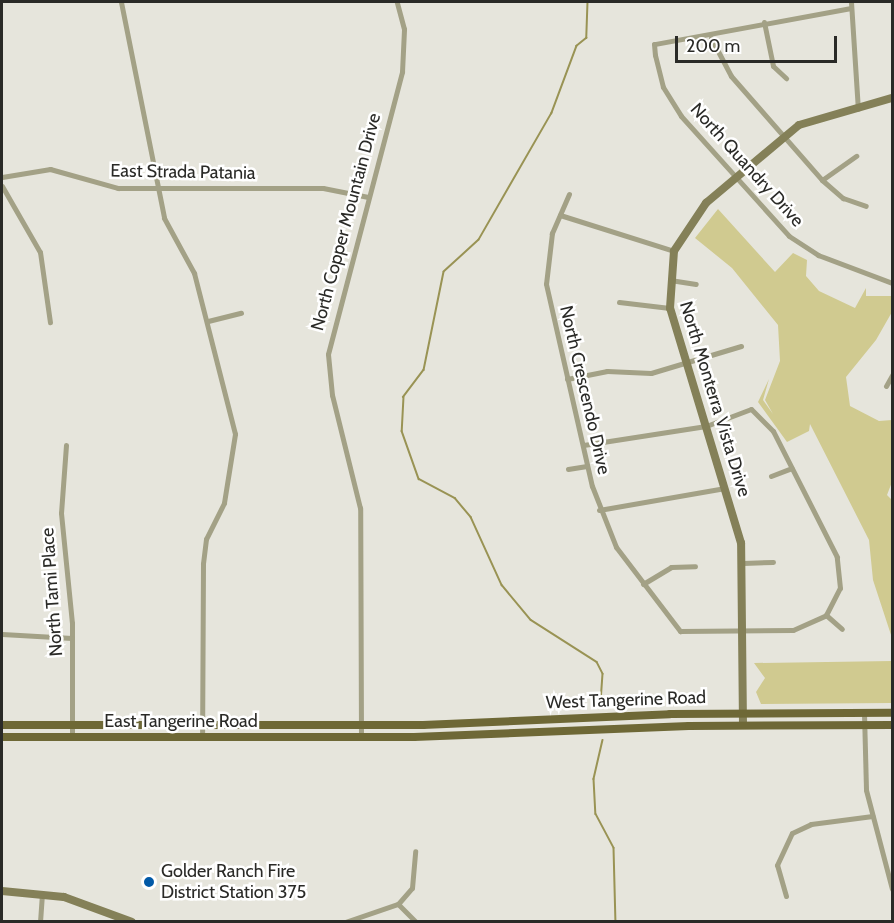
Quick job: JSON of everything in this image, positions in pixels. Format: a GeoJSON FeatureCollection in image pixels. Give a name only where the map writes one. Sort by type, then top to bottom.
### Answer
{"type":"FeatureCollection","features":[{"type":"Feature","properties":{"kind":"main road","name":"West Tangerine Road"},"geometry":{"type":"LineString","coordinates":[[361,725],[742,713],[892,713]]}},
{"type":"Feature","properties":{"kind":"main road","name":"East Tangerine Road"},"geometry":{"type":"LineString","coordinates":[[2,726],[72,724],[361,725]]}},
{"type":"Feature","properties":{"kind":"main road","name":"West Tangerine Road"},"geometry":{"type":"LineString","coordinates":[[361,738],[743,725],[892,725]]}},
{"type":"Feature","properties":{"kind":"main road","name":"East Tangerine Road"},"geometry":{"type":"LineString","coordinates":[[2,737],[361,738]]}},
{"type":"Feature","properties":{"kind":"street"},"geometry":{"type":"LineString","coordinates":[[121,2],[134,44],[141,123],[160,189],[165,222],[192,266],[208,321],[235,434],[224,503],[204,553],[202,737]]}},
{"type":"Feature","properties":{"kind":"street","name":"North Copper Mountain Drive"},"geometry":{"type":"LineString","coordinates":[[361,738],[360,508],[332,395],[328,354],[404,62],[397,2]]}},
{"type":"Feature","properties":{"kind":"street"},"geometry":{"type":"LineString","coordinates":[[858,109],[851,5],[764,22],[711,38],[730,76],[822,180],[843,198],[866,206]]}},
{"type":"Feature","properties":{"kind":"street"},"geometry":{"type":"LineString","coordinates":[[764,22],[773,66],[786,78]]}},
{"type":"Feature","properties":{"kind":"street","name":"North Quandry Drive"},"geometry":{"type":"LineString","coordinates":[[711,38],[654,45],[663,87],[736,177],[789,236],[818,255],[892,283]]}},
{"type":"Feature","properties":{"kind":"street","name":"North Monterra Vista Drive"},"geometry":{"type":"LineString","coordinates":[[743,725],[743,563],[725,488],[670,308],[669,280],[674,251],[694,216],[783,136],[809,120],[858,109],[892,98]]}},
{"type":"Feature","properties":{"kind":"street"},"geometry":{"type":"LineString","coordinates":[[822,180],[856,156]]}},
{"type":"Feature","properties":{"kind":"street","name":"East Strada Patania"},"geometry":{"type":"LineString","coordinates":[[2,177],[50,169],[112,188],[323,188],[368,197]]}},
{"type":"Feature","properties":{"kind":"street"},"geometry":{"type":"LineString","coordinates":[[2,186],[39,252],[50,322]]}},
{"type":"Feature","properties":{"kind":"street","name":"North Crescendo Drive"},"geometry":{"type":"LineString","coordinates":[[569,194],[550,242],[546,284],[599,510],[616,547],[680,631],[743,632]]}},
{"type":"Feature","properties":{"kind":"street"},"geometry":{"type":"LineString","coordinates":[[560,215],[674,251]]}},
{"type":"Feature","properties":{"kind":"street"},"geometry":{"type":"LineString","coordinates":[[669,280],[696,284]]}},
{"type":"Feature","properties":{"kind":"street"},"geometry":{"type":"LineString","coordinates":[[619,302],[670,308]]}},
{"type":"Feature","properties":{"kind":"street"},"geometry":{"type":"LineString","coordinates":[[208,321],[241,313]]}},
{"type":"Feature","properties":{"kind":"street"},"geometry":{"type":"LineString","coordinates":[[567,379],[686,364],[741,346]]}},
{"type":"Feature","properties":{"kind":"street"},"geometry":{"type":"LineString","coordinates":[[886,386],[892,375]]}},
{"type":"Feature","properties":{"kind":"street"},"geometry":{"type":"LineString","coordinates":[[583,445],[706,426],[751,409],[772,431],[840,568],[838,596],[826,615],[793,630],[743,632]]}},
{"type":"Feature","properties":{"kind":"street","name":"North Tami Place"},"geometry":{"type":"LineString","coordinates":[[66,445],[62,540],[72,638],[72,737]]}},
{"type":"Feature","properties":{"kind":"street"},"geometry":{"type":"LineString","coordinates":[[568,469],[587,465]]}},
{"type":"Feature","properties":{"kind":"street"},"geometry":{"type":"LineString","coordinates":[[771,476],[792,468]]}},
{"type":"Feature","properties":{"kind":"street"},"geometry":{"type":"LineString","coordinates":[[599,510],[725,488]]}},
{"type":"Feature","properties":{"kind":"street"},"geometry":{"type":"LineString","coordinates":[[743,563],[772,562]]}},
{"type":"Feature","properties":{"kind":"street"},"geometry":{"type":"LineString","coordinates":[[643,584],[671,567],[695,566]]}},
{"type":"Feature","properties":{"kind":"street"},"geometry":{"type":"LineString","coordinates":[[826,615],[842,629]]}},
{"type":"Feature","properties":{"kind":"street"},"geometry":{"type":"LineString","coordinates":[[2,634],[72,638]]}},
{"type":"Feature","properties":{"kind":"street"},"geometry":{"type":"LineString","coordinates":[[864,713],[872,816],[892,889]]}},
{"type":"Feature","properties":{"kind":"street"},"geometry":{"type":"LineString","coordinates":[[786,896],[777,865],[792,833],[811,824],[872,816]]}},
{"type":"Feature","properties":{"kind":"street"},"geometry":{"type":"LineString","coordinates":[[345,921],[398,904],[412,888],[416,850]]}},
{"type":"Feature","properties":{"kind":"street"},"geometry":{"type":"LineString","coordinates":[[2,891],[42,893],[132,921]]}},
{"type":"Feature","properties":{"kind":"street"},"geometry":{"type":"LineString","coordinates":[[40,921],[42,893]]}},
{"type":"Feature","properties":{"kind":"street"},"geometry":{"type":"LineString","coordinates":[[398,904],[416,921]]}},
{"type":"Feature","properties":{"kind":"shaded area"},"geometry":{"type":"Polygon","coordinates":[[[718,209],[775,272],[793,253],[807,260],[806,276],[819,291],[855,308],[866,288],[866,296],[892,296],[892,312],[876,340],[846,377],[850,406],[879,421],[892,420],[892,482],[887,495],[892,500],[892,638],[873,580],[869,540],[810,424],[809,431],[787,442],[758,402],[769,379],[763,400],[773,414],[765,400],[780,361],[778,325],[732,268],[695,238],[718,209]]]}},
{"type":"Feature","properties":{"kind":"shaded area"},"geometry":{"type":"Polygon","coordinates":[[[892,661],[892,703],[761,704],[756,692],[765,678],[754,663],[892,661]]]}},
{"type":"Feature","properties":{"kind":"waterway"},"geometry":{"type":"LineString","coordinates":[[588,2],[587,38],[577,46],[552,113],[479,240],[444,272],[424,370],[404,397],[402,431],[419,479],[455,498],[471,517],[502,585],[531,620],[597,662],[603,674],[601,705]]}},
{"type":"Feature","properties":{"kind":"waterway"},"geometry":{"type":"LineString","coordinates":[[603,740],[594,779],[596,814],[614,848],[616,922]]}},
{"type":"Feature","properties":{"kind":"place","name":"Golder Ranch Fire District Station 375"},"geometry":{"type":"Point","coordinates":[149,882]}}]}
